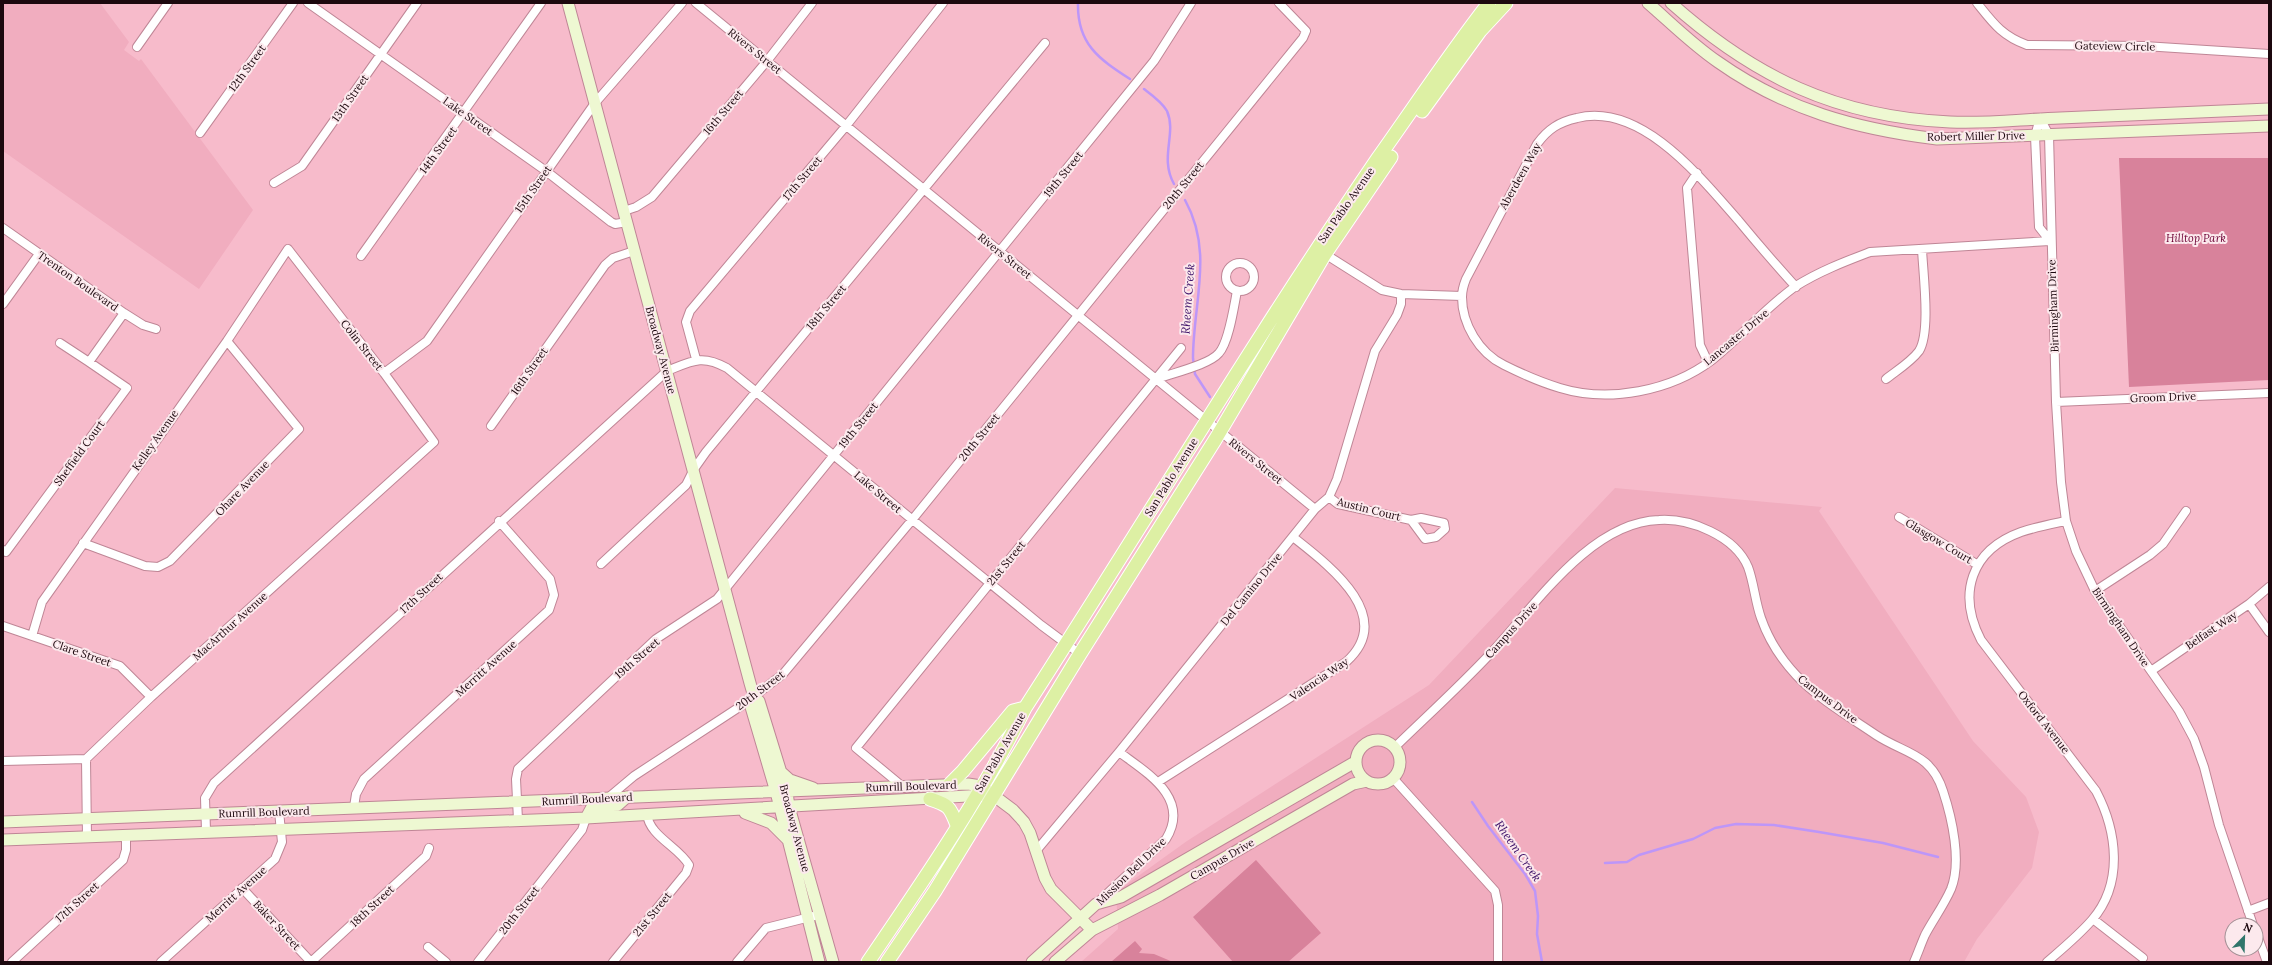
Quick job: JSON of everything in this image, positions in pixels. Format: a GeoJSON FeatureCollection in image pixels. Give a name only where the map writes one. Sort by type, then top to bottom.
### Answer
{"type":"FeatureCollection","features":[{"type":"Feature","properties":{"kind":"main road","name":"Broadway Avenue"},"geometry":{"type":"LineString","coordinates":[[568,3],[754,697],[751,707],[781,792],[833,962]]}},
{"type":"Feature","properties":{"kind":"main road","name":"San Pablo Avenue"},"geometry":{"type":"LineString","coordinates":[[868,962],[957,825],[1008,742],[1025,708],[1206,420],[1318,246],[1450,55],[1489,3]]}},
{"type":"Feature","properties":{"kind":"main road","name":"San Pablo Avenue"},"geometry":{"type":"LineString","coordinates":[[887,962],[935,891],[1080,654],[1220,432],[1325,254],[1446,78],[1480,31],[1506,3]]}},
{"type":"Feature","properties":{"kind":"main road","name":"Robert Miller Drive"},"geometry":{"type":"LineString","coordinates":[[1648,3],[1717,62],[1776,97],[1832,119],[1891,133],[1937,139],[2269,126]]}},
{"type":"Feature","properties":{"kind":"main road","name":"Robert Miller Drive"},"geometry":{"type":"LineString","coordinates":[[1671,3],[1720,43],[1755,66],[1812,94],[1856,110],[1893,117],[1951,122],[2269,109]]}},
{"type":"Feature","properties":{"kind":"main road","name":"Broadway Avenue"},"geometry":{"type":"LineString","coordinates":[[754,697],[759,701],[780,771],[781,792]]}},
{"type":"Feature","properties":{"kind":"main road"},"geometry":{"type":"LineString","coordinates":[[950,784],[963,771],[1013,712],[1025,708]]}},
{"type":"Feature","properties":{"kind":"main road"},"geometry":{"type":"LineString","coordinates":[[1370,740],[1384,740],[1395,748],[1400,759],[1400,766],[1393,778],[1381,784],[1367,782],[1357,771],[1355,762],[1359,749],[1370,740]]}},
{"type":"Feature","properties":{"kind":"main road","name":"Campus Drive"},"geometry":{"type":"LineString","coordinates":[[1096,904],[1121,897],[1355,762]]}},
{"type":"Feature","properties":{"kind":"main road"},"geometry":{"type":"LineString","coordinates":[[780,771],[785,776],[797,783],[821,790]]}},
{"type":"Feature","properties":{"kind":"main road","name":"Campus Drive"},"geometry":{"type":"LineString","coordinates":[[1092,930],[1160,895],[1353,784],[1367,782]]}},
{"type":"Feature","properties":{"kind":"main road","name":"Rumrill Boulevard"},"geometry":{"type":"LineString","coordinates":[[3,822],[354,807],[517,802],[609,797],[781,792],[950,784],[994,795]]}},
{"type":"Feature","properties":{"kind":"main road","name":"Rumrill Boulevard"},"geometry":{"type":"LineString","coordinates":[[3,840],[206,831],[586,818],[930,799],[978,790]]}},
{"type":"Feature","properties":{"kind":"main road"},"geometry":{"type":"LineString","coordinates":[[994,795],[1024,822],[1045,878],[1051,889],[1092,930],[1055,962]]}},
{"type":"Feature","properties":{"kind":"main road"},"geometry":{"type":"LineString","coordinates":[[586,818],[592,807],[618,805],[627,797]]}},
{"type":"Feature","properties":{"kind":"main road"},"geometry":{"type":"LineString","coordinates":[[930,799],[945,804],[951,809],[957,825]]}},
{"type":"Feature","properties":{"kind":"main road","name":"Broadway Avenue"},"geometry":{"type":"LineString","coordinates":[[785,807],[788,841],[806,918],[819,962]]}},
{"type":"Feature","properties":{"kind":"main road"},"geometry":{"type":"LineString","coordinates":[[736,810],[771,823],[788,841]]}},
{"type":"Feature","properties":{"kind":"main road","name":"Mission Bell Drive"},"geometry":{"type":"LineString","coordinates":[[1032,962],[1096,904]]}},
{"type":"Feature","properties":{"kind":"street"},"geometry":{"type":"LineString","coordinates":[[137,47],[168,3]]}},
{"type":"Feature","properties":{"kind":"street","name":"12th Street"},"geometry":{"type":"LineString","coordinates":[[200,133],[293,3]]}},
{"type":"Feature","properties":{"kind":"street","name":"Lake Street"},"geometry":{"type":"LineString","coordinates":[[308,3],[546,171],[600,214],[615,224],[626,216]]}},
{"type":"Feature","properties":{"kind":"street","name":"13th Street"},"geometry":{"type":"LineString","coordinates":[[274,183],[302,166],[417,3]]}},
{"type":"Feature","properties":{"kind":"street","name":"14th Street"},"geometry":{"type":"LineString","coordinates":[[361,256],[541,3]]}},
{"type":"Feature","properties":{"kind":"street","name":"15th Street"},"geometry":{"type":"LineString","coordinates":[[384,373],[427,341],[595,103],[682,3]]}},
{"type":"Feature","properties":{"kind":"street","name":"Rivers Street"},"geometry":{"type":"LineString","coordinates":[[696,3],[1315,510]]}},
{"type":"Feature","properties":{"kind":"street","name":"16th Street"},"geometry":{"type":"LineString","coordinates":[[626,216],[652,196],[767,61],[812,3]]}},
{"type":"Feature","properties":{"kind":"street","name":"17th Street"},"geometry":{"type":"LineString","coordinates":[[696,359],[686,322],[690,311],[846,126],[943,3]]}},
{"type":"Feature","properties":{"kind":"street","name":"19th Street"},"geometry":{"type":"LineString","coordinates":[[518,820],[516,779],[518,770],[523,763],[656,640],[717,599],[725,587],[1000,252],[1154,61],[1191,3]]}},
{"type":"Feature","properties":{"kind":"street","name":"20th Street"},"geometry":{"type":"LineString","coordinates":[[609,797],[634,776],[754,697],[784,674],[912,520],[1303,38],[1306,31],[1279,3]]}},
{"type":"Feature","properties":{"kind":"street","name":"Gateview Circle"},"geometry":{"type":"LineString","coordinates":[[1977,3],[1997,28],[2012,40],[2027,45],[2144,46],[2269,54]]}},
{"type":"Feature","properties":{"kind":"street","name":"18th Street"},"geometry":{"type":"LineString","coordinates":[[601,564],[686,485],[694,469],[756,391],[1045,43]]}},
{"type":"Feature","properties":{"kind":"street","name":"Aberdeen Way"},"geometry":{"type":"LineString","coordinates":[[1462,296],[1466,279],[1532,152],[1543,136],[1555,126],[1566,120],[1591,115],[1601,115],[1622,120],[1667,148],[1697,174],[1796,287]]}},
{"type":"Feature","properties":{"kind":"street"},"geometry":{"type":"LineString","coordinates":[[2040,118],[2035,136],[2039,227],[2050,242]]}},
{"type":"Feature","properties":{"kind":"street","name":"Birmingham Drive"},"geometry":{"type":"LineString","coordinates":[[2040,118],[2049,135],[2052,227],[2050,242],[2056,402],[2061,482],[2066,521],[2076,551],[2095,591],[2179,711],[2194,739],[2204,767],[2219,825],[2250,917]]}},
{"type":"Feature","properties":{"kind":"street"},"geometry":{"type":"LineString","coordinates":[[1697,174],[1687,188],[1700,345],[1708,362]]}},
{"type":"Feature","properties":{"kind":"street","name":"Trenton Boulevard"},"geometry":{"type":"LineString","coordinates":[[3,228],[124,313],[143,325],[156,329]]}},
{"type":"Feature","properties":{"kind":"street","name":"Lancaster Drive"},"geometry":{"type":"LineString","coordinates":[[1462,296],[1467,325],[1481,348],[1500,363],[1561,389],[1593,394],[1631,394],[1662,385],[1689,374],[1708,362],[1796,287],[1828,267],[1870,252],[2050,242]]}},
{"type":"Feature","properties":{"kind":"street","name":"Colin Street"},"geometry":{"type":"LineString","coordinates":[[288,249],[384,373],[434,442]]}},
{"type":"Feature","properties":{"kind":"street","name":"Kelley Avenue"},"geometry":{"type":"LineString","coordinates":[[32,636],[42,602],[227,341],[288,249]]}},
{"type":"Feature","properties":{"kind":"street"},"geometry":{"type":"LineString","coordinates":[[1886,379],[1918,352],[1922,344],[1926,327],[1922,249]]}},
{"type":"Feature","properties":{"kind":"street","name":"16th Street"},"geometry":{"type":"LineString","coordinates":[[490,426],[605,265],[613,258],[634,251]]}},
{"type":"Feature","properties":{"kind":"street"},"geometry":{"type":"LineString","coordinates":[[3,304],[39,254]]}},
{"type":"Feature","properties":{"kind":"street"},"geometry":{"type":"LineString","coordinates":[[1325,254],[1382,290],[1401,294],[1462,296]]}},
{"type":"Feature","properties":{"kind":"street","name":"21st Street"},"geometry":{"type":"LineString","coordinates":[[1156,379],[1210,360],[1220,353],[1225,340],[1237,291]]}},
{"type":"Feature","properties":{"kind":"street","name":"Del Camino Drive"},"geometry":{"type":"LineString","coordinates":[[1036,851],[1119,752],[1315,510],[1329,497],[1337,479],[1375,351],[1397,315],[1401,304],[1401,294]]}},
{"type":"Feature","properties":{"kind":"street"},"geometry":{"type":"LineString","coordinates":[[89,362],[124,313]]}},
{"type":"Feature","properties":{"kind":"street","name":"Ohare Avenue"},"geometry":{"type":"LineString","coordinates":[[83,543],[145,566],[158,567],[170,561],[299,429],[227,341]]}},
{"type":"Feature","properties":{"kind":"street","name":"Sheffield Court"},"geometry":{"type":"LineString","coordinates":[[3,550],[6,552],[127,388],[60,344]]}},
{"type":"Feature","properties":{"kind":"street","name":"21st Street"},"geometry":{"type":"LineString","coordinates":[[902,786],[856,748],[1180,348]]}},
{"type":"Feature","properties":{"kind":"street"},"geometry":{"type":"LineString","coordinates":[[667,371],[696,359]]}},
{"type":"Feature","properties":{"kind":"street","name":"Lake Street"},"geometry":{"type":"LineString","coordinates":[[696,359],[713,361],[727,368],[912,520],[1080,654]]}},
{"type":"Feature","properties":{"kind":"street","name":"17th Street"},"geometry":{"type":"LineString","coordinates":[[206,831],[204,814],[205,798],[214,782],[667,371]]}},
{"type":"Feature","properties":{"kind":"street","name":"Groom Drive"},"geometry":{"type":"LineString","coordinates":[[2056,402],[2269,393]]}},
{"type":"Feature","properties":{"kind":"street","name":"MacArthur Avenue"},"geometry":{"type":"LineString","coordinates":[[86,759],[151,697],[434,442]]}},
{"type":"Feature","properties":{"kind":"street","name":"Austin Court"},"geometry":{"type":"LineString","coordinates":[[1329,497],[1338,504],[1411,520]]}},
{"type":"Feature","properties":{"kind":"street"},"geometry":{"type":"LineString","coordinates":[[2095,591],[2150,555],[2163,544],[2186,511]]}},
{"type":"Feature","properties":{"kind":"street","name":"Glasgow Court"},"geometry":{"type":"LineString","coordinates":[[1899,517],[1978,564]]}},
{"type":"Feature","properties":{"kind":"street","name":"Campus Drive"},"geometry":{"type":"LineString","coordinates":[[1395,748],[1490,654],[1567,567],[1588,550],[1614,534],[1636,525],[1659,520],[1678,522],[1714,531],[1737,552],[1747,564],[1761,618],[1776,650],[1796,676],[1879,736],[1929,763],[1935,772],[1943,790],[1955,833],[1954,879],[1951,890],[1925,936],[1914,962]]}},
{"type":"Feature","properties":{"kind":"street","name":"Oxford Avenue"},"geometry":{"type":"LineString","coordinates":[[2047,962],[2093,920],[2104,901],[2114,866],[2113,834],[2106,809],[2085,774],[1980,640],[1972,623],[1968,604],[1972,579],[1978,564],[1994,546],[2012,536],[2066,521]]}},
{"type":"Feature","properties":{"kind":"street","name":"Merritt Avenue"},"geometry":{"type":"LineString","coordinates":[[354,807],[356,794],[364,779],[549,610],[554,595],[550,579],[499,522]]}},
{"type":"Feature","properties":{"kind":"street","name":"Valencia Way"},"geometry":{"type":"LineString","coordinates":[[1158,782],[1346,662],[1358,650],[1363,635],[1363,623],[1361,609],[1355,596],[1332,568],[1293,537]]}},
{"type":"Feature","properties":{"kind":"street","name":"Belfast Way"},"geometry":{"type":"LineString","coordinates":[[2151,671],[2249,604],[2269,587]]}},
{"type":"Feature","properties":{"kind":"street"},"geometry":{"type":"LineString","coordinates":[[2249,604],[2269,632]]}},
{"type":"Feature","properties":{"kind":"street","name":"Clare Street"},"geometry":{"type":"LineString","coordinates":[[3,626],[120,666],[151,697]]}},
{"type":"Feature","properties":{"kind":"street","name":"Mission Bell Drive"},"geometry":{"type":"LineString","coordinates":[[1096,904],[1166,839],[1170,832],[1173,818],[1172,804],[1158,782],[1119,752]]}},
{"type":"Feature","properties":{"kind":"street"},"geometry":{"type":"LineString","coordinates":[[3,761],[86,759],[85,819],[87,837]]}},
{"type":"Feature","properties":{"kind":"street"},"geometry":{"type":"LineString","coordinates":[[1393,778],[1495,891],[1498,905],[1498,962]]}},
{"type":"Feature","properties":{"kind":"street","name":"Merritt Avenue"},"geometry":{"type":"LineString","coordinates":[[161,962],[275,858],[282,842],[280,811]]}},
{"type":"Feature","properties":{"kind":"street","name":"21st Street"},"geometry":{"type":"LineString","coordinates":[[613,962],[686,874],[689,865],[685,858],[651,827],[647,814]]}},
{"type":"Feature","properties":{"kind":"street","name":"20th Street"},"geometry":{"type":"LineString","coordinates":[[478,962],[582,830],[586,818]]}},
{"type":"Feature","properties":{"kind":"street","name":"17th Street"},"geometry":{"type":"LineString","coordinates":[[12,962],[123,860],[126,850],[126,835]]}},
{"type":"Feature","properties":{"kind":"street","name":"18th Street"},"geometry":{"type":"LineString","coordinates":[[311,962],[426,856],[429,848]]}},
{"type":"Feature","properties":{"kind":"street","name":"Baker Street"},"geometry":{"type":"LineString","coordinates":[[242,888],[311,962]]}},
{"type":"Feature","properties":{"kind":"street"},"geometry":{"type":"LineString","coordinates":[[2248,911],[2269,903]]}},
{"type":"Feature","properties":{"kind":"street"},"geometry":{"type":"LineString","coordinates":[[737,962],[766,928],[818,915]]}},
{"type":"Feature","properties":{"kind":"street"},"geometry":{"type":"LineString","coordinates":[[2093,920],[2143,958]]}},
{"type":"Feature","properties":{"kind":"street"},"geometry":{"type":"LineString","coordinates":[[428,947],[446,962]]}},
{"type":"Feature","properties":{"kind":"shaded area"},"geometry":{"type":"Polygon","coordinates":[[[3,3],[100,3],[129,42],[124,50],[139,61],[141,59],[253,210],[199,289],[3,151],[3,3]]]}},
{"type":"Feature","properties":{"kind":"shaded area"},"geometry":{"type":"Polygon","coordinates":[[[1615,488],[1822,507],[1819,511],[1973,741],[2026,797],[2039,832],[2032,868],[1977,939],[1964,962],[1081,962],[1118,929],[1116,892],[1187,841],[1429,685],[1615,488]]]}},
{"type":"Feature","properties":{"kind":"green space","name":"Hilltop Park"},"geometry":{"type":"Polygon","coordinates":[[[2119,158],[2269,158],[2269,380],[2129,387],[2119,158]]]}},
{"type":"Feature","properties":{"kind":"green space"},"geometry":{"type":"Polygon","coordinates":[[[1256,860],[1321,933],[1288,962],[1233,962],[1193,917],[1256,860]]]}},
{"type":"Feature","properties":{"kind":"green space"},"geometry":{"type":"Polygon","coordinates":[[[1135,941],[1142,949],[1139,953],[1154,954],[1173,962],[1111,962],[1135,941]]]}},
{"type":"Feature","properties":{"kind":"waterway","name":"Rheem Creek"},"geometry":{"type":"LineString","coordinates":[[1078,3],[1081,29],[1092,49],[1100,57],[1130,79]]}},
{"type":"Feature","properties":{"kind":"waterway","name":"Rheem Creek"},"geometry":{"type":"LineString","coordinates":[[1144,89],[1160,102],[1167,111],[1170,120],[1168,164],[1174,184]]}},
{"type":"Feature","properties":{"kind":"waterway","name":"Rheem Creek"},"geometry":{"type":"LineString","coordinates":[[1185,200],[1194,219],[1200,258],[1200,278],[1193,358],[1195,374],[1210,397]]}},
{"type":"Feature","properties":{"kind":"waterway","name":"Rheem Creek"},"geometry":{"type":"LineString","coordinates":[[1472,802],[1488,826],[1525,874],[1535,891],[1538,916],[1537,934],[1542,962]]}},
{"type":"Feature","properties":{"kind":"waterway"},"geometry":{"type":"LineString","coordinates":[[1605,863],[1627,862],[1639,855],[1693,839],[1715,828],[1736,824],[1774,825],[1819,832],[1883,843],[1938,857]]}}]}
